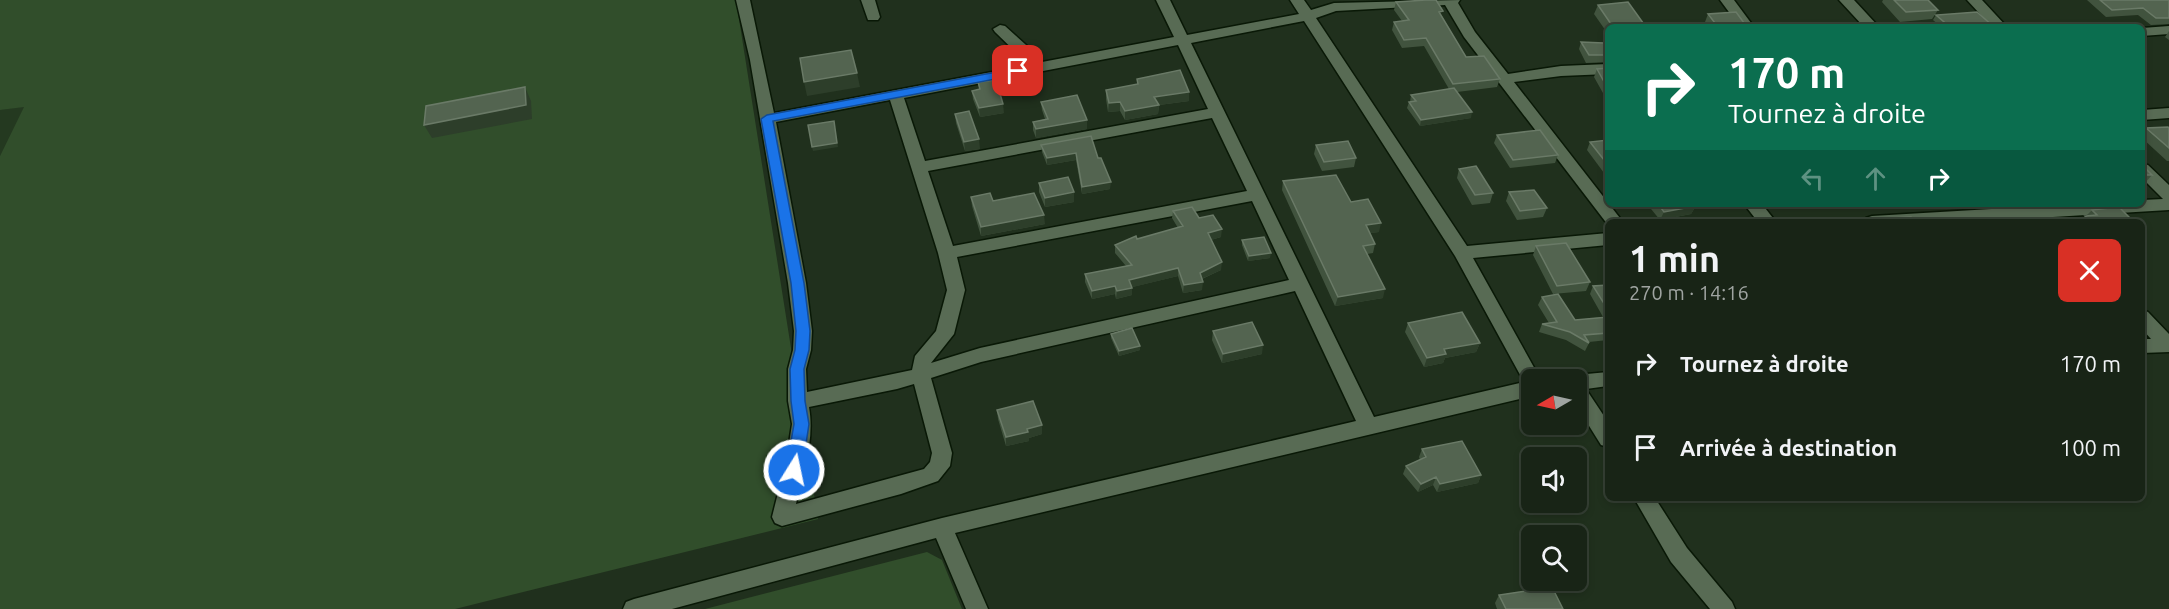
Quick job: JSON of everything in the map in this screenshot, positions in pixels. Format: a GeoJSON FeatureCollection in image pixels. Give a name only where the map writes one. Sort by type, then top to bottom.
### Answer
{"type":"FeatureCollection","features":[{"type":"Feature","properties":{"kind":"street"},"geometry":{"type":"LineString","coordinates":[[742,0],[757,60],[802,318],[802,350],[797,369],[798,401],[802,424],[797,457],[782,517],[931,475],[940,466],[942,453],[921,376],[922,361],[945,334],[956,290],[947,253],[896,96]]}},
{"type":"Feature","properties":{"kind":"street"},"geometry":{"type":"LineString","coordinates":[[868,0],[873,17]]}},
{"type":"Feature","properties":{"kind":"street"},"geometry":{"type":"LineString","coordinates":[[1163,0],[1368,425]]}},
{"type":"Feature","properties":{"kind":"street"},"geometry":{"type":"LineString","coordinates":[[1297,0],[1462,252],[1526,369]]}},
{"type":"Feature","properties":{"kind":"street"},"geometry":{"type":"LineString","coordinates":[[767,119],[1308,16],[1334,7],[1451,0],[1469,34],[1614,219]]}},
{"type":"Feature","properties":{"kind":"street"},"geometry":{"type":"LineString","coordinates":[[1727,0],[1745,24]]}},
{"type":"Feature","properties":{"kind":"street"},"geometry":{"type":"LineString","coordinates":[[1846,0],[1869,24]]}},
{"type":"Feature","properties":{"kind":"street"},"geometry":{"type":"LineString","coordinates":[[1974,0],[1997,24]]}},
{"type":"Feature","properties":{"kind":"street"},"geometry":{"type":"LineString","coordinates":[[1000,29],[1030,56],[1038,67]]}},
{"type":"Feature","properties":{"kind":"street"},"geometry":{"type":"LineString","coordinates":[[2145,32],[2169,30]]}},
{"type":"Feature","properties":{"kind":"street"},"geometry":{"type":"LineString","coordinates":[[1505,79],[1561,70],[1605,69]]}},
{"type":"Feature","properties":{"kind":"street"},"geometry":{"type":"LineString","coordinates":[[920,167],[1216,112]]}},
{"type":"Feature","properties":{"kind":"street"},"geometry":{"type":"LineString","coordinates":[[2145,115],[2169,113]]}},
{"type":"Feature","properties":{"kind":"street"},"geometry":{"type":"LineString","coordinates":[[2145,172],[2169,195]]}},
{"type":"Feature","properties":{"kind":"street"},"geometry":{"type":"LineString","coordinates":[[947,253],[1256,195]]}},
{"type":"Feature","properties":{"kind":"street"},"geometry":{"type":"LineString","coordinates":[[2145,206],[2169,204]]}},
{"type":"Feature","properties":{"kind":"street"},"geometry":{"type":"LineString","coordinates":[[1755,207],[1765,219]]}},
{"type":"Feature","properties":{"kind":"street"},"geometry":{"type":"LineString","coordinates":[[1930,219],[2128,207]]}},
{"type":"Feature","properties":{"kind":"street"},"geometry":{"type":"LineString","coordinates":[[1462,252],[1605,239]]}},
{"type":"Feature","properties":{"kind":"street"},"geometry":{"type":"LineString","coordinates":[[798,401],[921,376],[980,355],[1299,284]]}},
{"type":"Feature","properties":{"kind":"street"},"geometry":{"type":"LineString","coordinates":[[2145,320],[2168,345]]}},
{"type":"Feature","properties":{"kind":"street"},"geometry":{"type":"LineString","coordinates":[[2145,346],[2168,345]]}},
{"type":"Feature","properties":{"kind":"street"},"geometry":{"type":"LineString","coordinates":[[1587,381],[1605,380]]}},
{"type":"Feature","properties":{"kind":"street"},"geometry":{"type":"LineString","coordinates":[[634,609],[942,527],[1521,390]]}},
{"type":"Feature","properties":{"kind":"street"},"geometry":{"type":"LineString","coordinates":[[1587,406],[1605,434]]}},
{"type":"Feature","properties":{"kind":"street"},"geometry":{"type":"LineString","coordinates":[[1646,501],[1679,555],[1724,609]]}},
{"type":"Feature","properties":{"kind":"street"},"geometry":{"type":"LineString","coordinates":[[942,527],[978,609]]}},
{"type":"Feature","properties":{"kind":"shaded area"},"geometry":{"type":"Polygon","coordinates":[[[0,0],[736,0],[818,519],[455,609],[0,609],[0,156],[24,107],[0,110],[0,0]]]}},
{"type":"Feature","properties":{"kind":"shaded area"},"geometry":{"type":"Polygon","coordinates":[[[25,106],[0,156],[0,110],[25,106]]]}},
{"type":"Feature","properties":{"kind":"shaded area"},"geometry":{"type":"Polygon","coordinates":[[[927,552],[942,560],[962,609],[705,609],[927,552]]]}},
{"type":"Feature","properties":{"kind":"building"},"geometry":{"type":"Polygon","coordinates":[[[1436,0],[1443,11],[1439,12],[1466,57],[1484,56],[1500,79],[1453,84],[1426,38],[1404,40],[1394,22],[1409,20],[1396,2],[1436,0]]]}},
{"type":"Feature","properties":{"kind":"building"},"geometry":{"type":"Polygon","coordinates":[[[1894,0],[1928,0],[1938,10],[1906,12],[1894,0]]]}},
{"type":"Feature","properties":{"kind":"building"},"geometry":{"type":"Polygon","coordinates":[[[2100,0],[2169,0],[2169,18],[2156,18],[2143,8],[2112,10],[2100,0]]]}},
{"type":"Feature","properties":{"kind":"building"},"geometry":{"type":"Polygon","coordinates":[[[1628,2],[1644,24],[1611,24],[1598,5],[1628,2]]]}},
{"type":"Feature","properties":{"kind":"building"},"geometry":{"type":"Polygon","coordinates":[[[1736,12],[1745,24],[1716,24],[1708,14],[1736,12]]]}},
{"type":"Feature","properties":{"kind":"building"},"geometry":{"type":"Polygon","coordinates":[[[1977,12],[1991,24],[1946,24],[1936,15],[1977,12]]]}},
{"type":"Feature","properties":{"kind":"building"},"geometry":{"type":"Polygon","coordinates":[[[1581,42],[1605,44],[1605,55],[1589,55],[1581,42]]]}},
{"type":"Feature","properties":{"kind":"building"},"geometry":{"type":"Polygon","coordinates":[[[851,50],[857,73],[804,82],[800,58],[851,50]]]}},
{"type":"Feature","properties":{"kind":"building"},"geometry":{"type":"Polygon","coordinates":[[[1605,68],[1605,84],[1597,69],[1605,68]]]}},
{"type":"Feature","properties":{"kind":"building"},"geometry":{"type":"Polygon","coordinates":[[[1180,70],[1189,92],[1154,97],[1159,105],[1125,111],[1120,102],[1109,103],[1106,90],[1138,84],[1137,79],[1180,70]]]}},
{"type":"Feature","properties":{"kind":"building"},"geometry":{"type":"Polygon","coordinates":[[[996,80],[1003,104],[979,108],[972,91],[980,89],[978,82],[996,80]]]}},
{"type":"Feature","properties":{"kind":"building"},"geometry":{"type":"Polygon","coordinates":[[[525,87],[526,105],[424,125],[426,106],[525,87]]]}},
{"type":"Feature","properties":{"kind":"building"},"geometry":{"type":"Polygon","coordinates":[[[1454,88],[1472,112],[1421,120],[1409,102],[1416,101],[1411,95],[1454,88]]]}},
{"type":"Feature","properties":{"kind":"building"},"geometry":{"type":"Polygon","coordinates":[[[1077,95],[1087,120],[1036,129],[1033,122],[1048,119],[1041,102],[1077,95]]]}},
{"type":"Feature","properties":{"kind":"building"},"geometry":{"type":"Polygon","coordinates":[[[969,111],[979,139],[964,142],[955,114],[969,111]]]}},
{"type":"Feature","properties":{"kind":"building"},"geometry":{"type":"Polygon","coordinates":[[[834,121],[837,143],[812,147],[808,125],[834,121]]]}},
{"type":"Feature","properties":{"kind":"building"},"geometry":{"type":"Polygon","coordinates":[[[2168,127],[2169,148],[2146,128],[2168,127]]]}},
{"type":"Feature","properties":{"kind":"building"},"geometry":{"type":"Polygon","coordinates":[[[1540,130],[1558,155],[1513,160],[1497,135],[1540,130]]]}},
{"type":"Feature","properties":{"kind":"building"},"geometry":{"type":"Polygon","coordinates":[[[1091,136],[1098,158],[1101,158],[1111,182],[1082,187],[1076,153],[1047,158],[1041,145],[1091,136]]]}},
{"type":"Feature","properties":{"kind":"building"},"geometry":{"type":"Polygon","coordinates":[[[1605,140],[1605,161],[1590,142],[1605,140]]]}},
{"type":"Feature","properties":{"kind":"building"},"geometry":{"type":"Polygon","coordinates":[[[1348,141],[1356,158],[1324,162],[1316,145],[1348,141]]]}},
{"type":"Feature","properties":{"kind":"building"},"geometry":{"type":"Polygon","coordinates":[[[1476,166],[1493,193],[1475,195],[1459,169],[1476,166]]]}},
{"type":"Feature","properties":{"kind":"building"},"geometry":{"type":"Polygon","coordinates":[[[2145,168],[2152,175],[2145,175],[2145,168]]]}},
{"type":"Feature","properties":{"kind":"building"},"geometry":{"type":"Polygon","coordinates":[[[1336,175],[1351,202],[1368,199],[1381,223],[1366,225],[1375,244],[1363,246],[1385,289],[1338,297],[1283,181],[1336,175]]]}},
{"type":"Feature","properties":{"kind":"building"},"geometry":{"type":"Polygon","coordinates":[[[1068,177],[1074,192],[1045,198],[1039,183],[1068,177]]]}},
{"type":"Feature","properties":{"kind":"building"},"geometry":{"type":"Polygon","coordinates":[[[1534,190],[1547,208],[1520,211],[1509,192],[1534,190]]]}},
{"type":"Feature","properties":{"kind":"building"},"geometry":{"type":"Polygon","coordinates":[[[990,193],[993,201],[1034,193],[1044,215],[981,227],[971,197],[990,193]]]}},
{"type":"Feature","properties":{"kind":"building"},"geometry":{"type":"Polygon","coordinates":[[[1192,207],[1199,218],[1213,215],[1222,229],[1208,233],[1222,262],[1200,273],[1203,282],[1184,285],[1178,268],[1129,280],[1132,288],[1117,291],[1115,286],[1092,291],[1085,274],[1132,265],[1115,245],[1136,236],[1137,239],[1183,226],[1173,211],[1192,207]]]}},
{"type":"Feature","properties":{"kind":"building"},"geometry":{"type":"Polygon","coordinates":[[[1660,207],[1691,207],[1664,212],[1660,207]]]}},
{"type":"Feature","properties":{"kind":"building"},"geometry":{"type":"Polygon","coordinates":[[[2119,207],[2131,219],[2088,219],[2085,216],[2097,215],[2092,210],[2119,207]]]}},
{"type":"Feature","properties":{"kind":"building"},"geometry":{"type":"Polygon","coordinates":[[[1911,217],[1913,219],[1893,219],[1911,217]]]}},
{"type":"Feature","properties":{"kind":"building"},"geometry":{"type":"Polygon","coordinates":[[[1264,237],[1271,253],[1249,256],[1242,240],[1264,237]]]}},
{"type":"Feature","properties":{"kind":"building"},"geometry":{"type":"Polygon","coordinates":[[[1566,243],[1590,282],[1557,286],[1536,246],[1566,243]]]}},
{"type":"Feature","properties":{"kind":"building"},"geometry":{"type":"Polygon","coordinates":[[[1605,285],[1605,305],[1593,286],[1605,285]]]}},
{"type":"Feature","properties":{"kind":"building"},"geometry":{"type":"Polygon","coordinates":[[[1558,294],[1575,320],[1605,317],[1605,333],[1584,335],[1589,343],[1570,332],[1542,324],[1557,322],[1542,297],[1558,294]]]}},
{"type":"Feature","properties":{"kind":"building"},"geometry":{"type":"Polygon","coordinates":[[[1462,312],[1480,343],[1444,349],[1446,354],[1427,358],[1408,323],[1462,312]]]}},
{"type":"Feature","properties":{"kind":"building"},"geometry":{"type":"Polygon","coordinates":[[[1252,322],[1263,345],[1223,354],[1213,331],[1252,322]]]}},
{"type":"Feature","properties":{"kind":"building"},"geometry":{"type":"Polygon","coordinates":[[[1132,328],[1140,346],[1119,351],[1111,334],[1132,328]]]}},
{"type":"Feature","properties":{"kind":"building"},"geometry":{"type":"Polygon","coordinates":[[[1033,401],[1042,425],[1027,429],[1028,432],[1006,437],[997,410],[1033,401]]]}},
{"type":"Feature","properties":{"kind":"building"},"geometry":{"type":"Polygon","coordinates":[[[1462,441],[1481,475],[1440,484],[1436,477],[1421,484],[1406,466],[1426,457],[1422,449],[1462,441]]]}},
{"type":"Feature","properties":{"kind":"building"},"geometry":{"type":"Polygon","coordinates":[[[1526,591],[1554,591],[1563,609],[1506,609],[1499,595],[1526,591]]]}},
{"type":"Feature","properties":{"kind":"route"},"geometry":{"type":"LineString","coordinates":[[794,470],[802,424],[798,401],[797,369],[802,350],[803,331],[797,283],[767,119],[1018,71]]}}]}
